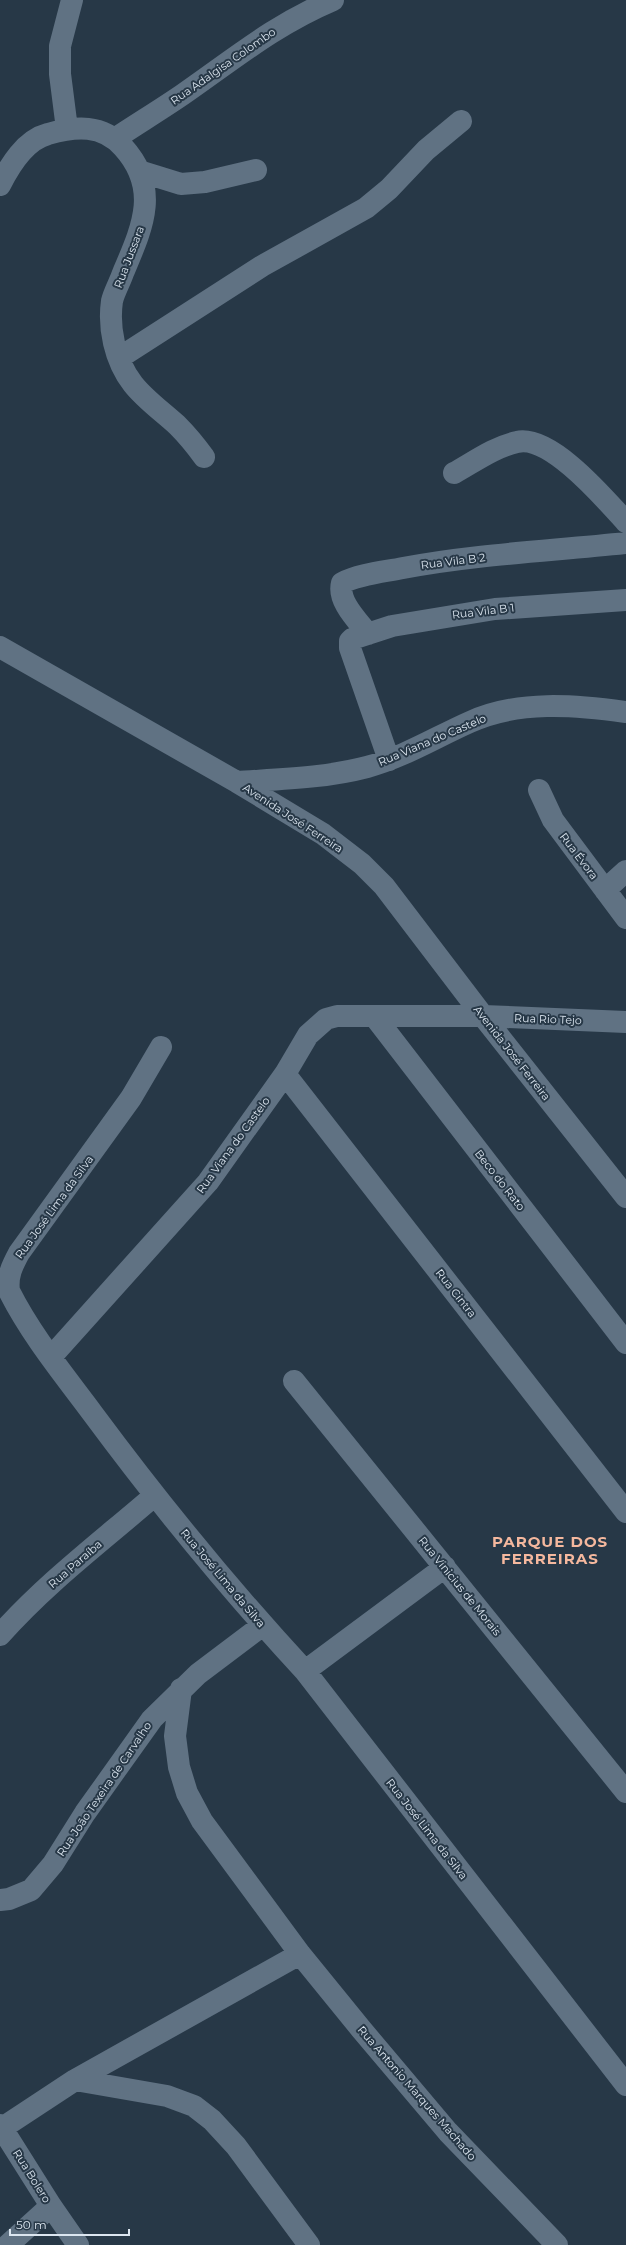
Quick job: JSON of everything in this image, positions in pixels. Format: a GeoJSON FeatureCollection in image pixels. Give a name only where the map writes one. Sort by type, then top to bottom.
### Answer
{"type":"FeatureCollection","features":[{"type":"Feature","properties":{"kind":"street"},"geometry":{"type":"LineString","coordinates":[[67,129],[60,74],[60,46],[72,0]]}},
{"type":"Feature","properties":{"kind":"street","name":"Rua Adalgisa Colombo"},"geometry":{"type":"LineString","coordinates":[[116,138],[180,97],[265,35],[302,13],[333,0]]}},
{"type":"Feature","properties":{"kind":"street"},"geometry":{"type":"LineString","coordinates":[[119,358],[262,266],[366,208],[389,189],[426,150],[461,121]]}},
{"type":"Feature","properties":{"kind":"street","name":"Rua Jussara"},"geometry":{"type":"LineString","coordinates":[[0,185],[6,173],[22,151],[41,136],[67,129],[95,129],[116,138],[130,154],[139,171],[144,186],[145,206],[142,228],[112,300],[111,314],[114,344],[128,378],[143,397],[176,425],[204,458]]}},
{"type":"Feature","properties":{"kind":"street"},"geometry":{"type":"LineString","coordinates":[[139,171],[180,184],[205,182],[256,170]]}},
{"type":"Feature","properties":{"kind":"street"},"geometry":{"type":"LineString","coordinates":[[454,473],[498,448],[518,441],[535,443],[546,447],[593,486],[626,522]]}},
{"type":"Feature","properties":{"kind":"street","name":"Rua Vila B 2"},"geometry":{"type":"LineString","coordinates":[[368,634],[352,614],[341,594],[342,583],[375,573],[449,559],[626,543]]}},
{"type":"Feature","properties":{"kind":"street","name":"Rua Vila B 1"},"geometry":{"type":"LineString","coordinates":[[389,760],[350,648],[350,641],[392,626],[495,609],[626,600]]}},
{"type":"Feature","properties":{"kind":"street","name":"Avenida José Ferreira"},"geometry":{"type":"LineString","coordinates":[[0,646],[237,782],[323,834],[362,864],[384,886],[483,1016],[626,1197]]}},
{"type":"Feature","properties":{"kind":"street","name":"Rua Viana do Castelo"},"geometry":{"type":"LineString","coordinates":[[237,782],[341,772],[389,760],[472,721],[508,709],[545,706],[593,707],[626,712]]}},
{"type":"Feature","properties":{"kind":"street","name":"Rua Évora"},"geometry":{"type":"LineString","coordinates":[[539,790],[553,820],[626,918]]}},
{"type":"Feature","properties":{"kind":"street"},"geometry":{"type":"LineString","coordinates":[[605,890],[626,871]]}},
{"type":"Feature","properties":{"kind":"street","name":"Rua Viana do Castelo"},"geometry":{"type":"LineString","coordinates":[[51,1357],[208,1182],[285,1074],[308,1035],[326,1019],[337,1016],[375,1017]]}},
{"type":"Feature","properties":{"kind":"street","name":"Rua Rio Tejo"},"geometry":{"type":"LineString","coordinates":[[375,1017],[483,1016],[626,1022]]}},
{"type":"Feature","properties":{"kind":"street","name":"Beco do Rato"},"geometry":{"type":"LineString","coordinates":[[375,1017],[626,1343]]}},
{"type":"Feature","properties":{"kind":"street","name":"Rua José Lima da Silva"},"geometry":{"type":"LineString","coordinates":[[161,1047],[131,1098],[12,1266],[8,1281],[9,1291],[51,1357],[154,1496],[263,1625],[305,1671],[626,2085]]}},
{"type":"Feature","properties":{"kind":"street","name":"Rua Cintra"},"geometry":{"type":"LineString","coordinates":[[285,1074],[625,1508]]}},
{"type":"Feature","properties":{"kind":"street","name":"Rua Vinicius de Morais"},"geometry":{"type":"LineString","coordinates":[[294,1381],[369,1476],[446,1567],[626,1792]]}},
{"type":"Feature","properties":{"kind":"street","name":"Rua Paraíba"},"geometry":{"type":"LineString","coordinates":[[0,1635],[20,1613],[52,1583],[154,1496]]}},
{"type":"Feature","properties":{"kind":"street"},"geometry":{"type":"LineString","coordinates":[[305,1671],[446,1567]]}},
{"type":"Feature","properties":{"kind":"street","name":"Rua João Texeira de Carvalho"},"geometry":{"type":"LineString","coordinates":[[0,1900],[9,1899],[30,1890],[53,1864],[85,1813],[152,1719],[181,1689],[213,1661],[263,1625]]}},
{"type":"Feature","properties":{"kind":"street","name":"Rua Antonio Marques Machado"},"geometry":{"type":"LineString","coordinates":[[181,1689],[175,1736],[179,1767],[187,1793],[202,1821],[300,1954],[448,2132],[557,2245]]}},
{"type":"Feature","properties":{"kind":"street"},"geometry":{"type":"LineString","coordinates":[[1,2127],[76,2080],[300,1954]]}},
{"type":"Feature","properties":{"kind":"street"},"geometry":{"type":"LineString","coordinates":[[76,2080],[167,2096],[194,2106],[212,2120],[236,2146],[309,2245]]}},
{"type":"Feature","properties":{"kind":"street","name":"Rua Bolero"},"geometry":{"type":"LineString","coordinates":[[1,2127],[51,2206],[78,2245]]}},
{"type":"Feature","properties":{"kind":"street"},"geometry":{"type":"LineString","coordinates":[[8,2245],[51,2206]]}},
{"type":"Feature","properties":{"kind":"district","name":"PARQUE DOS FERREIRAS"},"geometry":{"type":"Point","coordinates":[550,1550]}}]}
